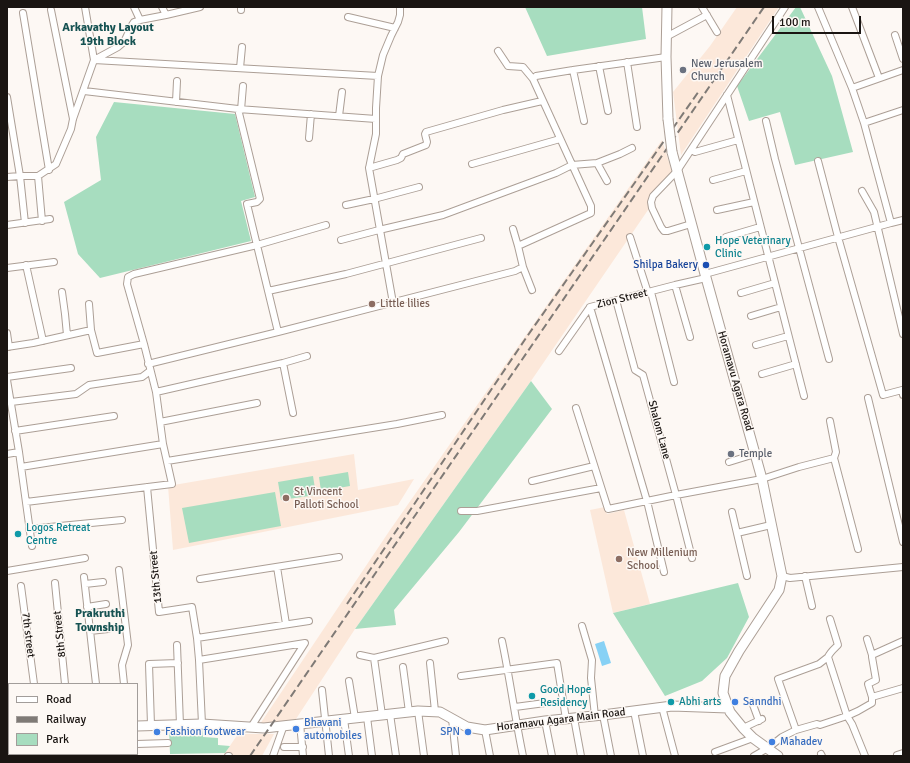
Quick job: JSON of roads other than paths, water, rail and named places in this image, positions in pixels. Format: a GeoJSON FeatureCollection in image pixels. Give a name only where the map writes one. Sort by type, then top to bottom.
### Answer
{"type":"FeatureCollection","features":[{"type":"Feature","properties":{"kind":"street"},"geometry":{"type":"LineString","coordinates":[[7,177],[38,176],[56,164],[71,129],[73,119],[94,60],[85,7]]}},
{"type":"Feature","properties":{"kind":"street"},"geometry":{"type":"LineString","coordinates":[[134,7],[140,20]]}},
{"type":"Feature","properties":{"kind":"street"},"geometry":{"type":"LineString","coordinates":[[162,7],[166,16]]}},
{"type":"Feature","properties":{"kind":"street"},"geometry":{"type":"LineString","coordinates":[[166,16],[172,7]]}},
{"type":"Feature","properties":{"kind":"street"},"geometry":{"type":"LineString","coordinates":[[94,60],[124,42],[134,22],[166,16],[200,7]]}},
{"type":"Feature","properties":{"kind":"street"},"geometry":{"type":"LineString","coordinates":[[393,303],[369,168],[376,134],[378,76],[391,36],[398,22],[400,7]]}},
{"type":"Feature","properties":{"kind":"street"},"geometry":{"type":"LineString","coordinates":[[702,7],[717,32]]}},
{"type":"Feature","properties":{"kind":"street"},"geometry":{"type":"LineString","coordinates":[[691,224],[664,231],[652,208],[651,202],[653,196],[677,171],[784,7]]}},
{"type":"Feature","properties":{"kind":"street"},"geometry":{"type":"LineString","coordinates":[[818,7],[852,88],[864,123],[891,223]]}},
{"type":"Feature","properties":{"kind":"street"},"geometry":{"type":"LineString","coordinates":[[852,7],[879,78]]}},
{"type":"Feature","properties":{"kind":"street"},"geometry":{"type":"LineString","coordinates":[[533,79],[536,76],[666,57],[668,8]]}},
{"type":"Feature","properties":{"kind":"street"},"geometry":{"type":"LineString","coordinates":[[51,10],[73,119]]}},
{"type":"Feature","properties":{"kind":"street"},"geometry":{"type":"LineString","coordinates":[[23,13],[49,170]]}},
{"type":"Feature","properties":{"kind":"street"},"geometry":{"type":"LineString","coordinates":[[666,37],[707,15]]}},
{"type":"Feature","properties":{"kind":"street"},"geometry":{"type":"LineString","coordinates":[[348,18],[395,28]]}},
{"type":"Feature","properties":{"kind":"street"},"geometry":{"type":"LineString","coordinates":[[895,36],[903,59]]}},
{"type":"Feature","properties":{"kind":"street"},"geometry":{"type":"LineString","coordinates":[[240,68],[242,46]]}},
{"type":"Feature","properties":{"kind":"street"},"geometry":{"type":"LineString","coordinates":[[498,51],[508,66],[523,67],[533,79],[591,206],[591,213],[518,246]]}},
{"type":"Feature","properties":{"kind":"street","name":"Horamavu Agara Road"},"geometry":{"type":"LineString","coordinates":[[666,57],[668,119],[672,152],[762,479],[782,576]]}},
{"type":"Feature","properties":{"kind":"street"},"geometry":{"type":"LineString","coordinates":[[94,60],[378,76]]}},
{"type":"Feature","properties":{"kind":"street"},"geometry":{"type":"LineString","coordinates":[[627,62],[637,127]]}},
{"type":"Feature","properties":{"kind":"street"},"geometry":{"type":"LineString","coordinates":[[599,66],[608,111]]}},
{"type":"Feature","properties":{"kind":"street"},"geometry":{"type":"LineString","coordinates":[[573,70],[584,121]]}},
{"type":"Feature","properties":{"kind":"street"},"geometry":{"type":"LineString","coordinates":[[852,88],[903,70]]}},
{"type":"Feature","properties":{"kind":"street"},"geometry":{"type":"LineString","coordinates":[[176,102],[177,81]]}},
{"type":"Feature","properties":{"kind":"street"},"geometry":{"type":"LineString","coordinates":[[243,86],[239,110],[260,199],[257,202],[247,204],[278,332]]}},
{"type":"Feature","properties":{"kind":"street"},"geometry":{"type":"LineString","coordinates":[[84,90],[239,110],[376,119]]}},
{"type":"Feature","properties":{"kind":"street"},"geometry":{"type":"LineString","coordinates":[[339,116],[342,92]]}},
{"type":"Feature","properties":{"kind":"street"},"geometry":{"type":"LineString","coordinates":[[726,95],[804,396]]}},
{"type":"Feature","properties":{"kind":"street"},"geometry":{"type":"LineString","coordinates":[[7,97],[20,176],[25,223]]}},
{"type":"Feature","properties":{"kind":"street"},"geometry":{"type":"LineString","coordinates":[[369,168],[396,160],[403,154],[426,145],[426,132],[502,110],[542,101]]}},
{"type":"Feature","properties":{"kind":"street"},"geometry":{"type":"LineString","coordinates":[[864,123],[903,110]]}},
{"type":"Feature","properties":{"kind":"street"},"geometry":{"type":"LineString","coordinates":[[309,138],[311,114]]}},
{"type":"Feature","properties":{"kind":"street"},"geometry":{"type":"LineString","coordinates":[[766,121],[798,248],[829,359]]}},
{"type":"Feature","properties":{"kind":"street"},"geometry":{"type":"LineString","coordinates":[[472,164],[560,139]]}},
{"type":"Feature","properties":{"kind":"street"},"geometry":{"type":"LineString","coordinates":[[695,152],[738,140]]}},
{"type":"Feature","properties":{"kind":"street"},"geometry":{"type":"LineString","coordinates":[[342,240],[443,215],[556,173],[572,165],[597,163],[632,148]]}},
{"type":"Feature","properties":{"kind":"street"},"geometry":{"type":"LineString","coordinates":[[818,162],[883,395],[902,390],[903,395]]}},
{"type":"Feature","properties":{"kind":"street"},"geometry":{"type":"LineString","coordinates":[[597,163],[607,181]]}},
{"type":"Feature","properties":{"kind":"street"},"geometry":{"type":"LineString","coordinates":[[713,180],[746,171]]}},
{"type":"Feature","properties":{"kind":"street"},"geometry":{"type":"LineString","coordinates":[[38,176],[42,220]]}},
{"type":"Feature","properties":{"kind":"street"},"geometry":{"type":"LineString","coordinates":[[346,205],[420,187]]}},
{"type":"Feature","properties":{"kind":"street"},"geometry":{"type":"LineString","coordinates":[[862,191],[874,212],[903,334]]}},
{"type":"Feature","properties":{"kind":"street"},"geometry":{"type":"LineString","coordinates":[[717,210],[754,202]]}},
{"type":"Feature","properties":{"kind":"street"},"geometry":{"type":"LineString","coordinates":[[874,212],[887,209]]}},
{"type":"Feature","properties":{"kind":"street"},"geometry":{"type":"LineString","coordinates":[[7,226],[50,219]]}},
{"type":"Feature","properties":{"kind":"street","name":"Zion Street"},"geometry":{"type":"LineString","coordinates":[[559,351],[590,307],[675,285],[768,256],[903,220]]}},
{"type":"Feature","properties":{"kind":"street"},"geometry":{"type":"LineString","coordinates":[[26,502],[172,484],[156,392],[127,284],[128,277],[134,274],[257,245],[326,225]]}},
{"type":"Feature","properties":{"kind":"street"},"geometry":{"type":"LineString","coordinates":[[726,237],[760,227]]}},
{"type":"Feature","properties":{"kind":"street"},"geometry":{"type":"LineString","coordinates":[[513,229],[523,267],[532,290]]}},
{"type":"Feature","properties":{"kind":"street"},"geometry":{"type":"LineString","coordinates":[[630,237],[649,292],[674,382]]}},
{"type":"Feature","properties":{"kind":"street"},"geometry":{"type":"LineString","coordinates":[[268,291],[346,274],[481,238]]}},
{"type":"Feature","properties":{"kind":"street"},"geometry":{"type":"LineString","coordinates":[[7,268],[54,262]]}},
{"type":"Feature","properties":{"kind":"street"},"geometry":{"type":"LineString","coordinates":[[26,265],[43,341]]}},
{"type":"Feature","properties":{"kind":"street"},"geometry":{"type":"LineString","coordinates":[[148,364],[393,303],[515,271],[523,267]]}},
{"type":"Feature","properties":{"kind":"street"},"geometry":{"type":"LineString","coordinates":[[741,293],[775,283]]}},
{"type":"Feature","properties":{"kind":"street"},"geometry":{"type":"LineString","coordinates":[[675,285],[690,337]]}},
{"type":"Feature","properties":{"kind":"street"},"geometry":{"type":"LineString","coordinates":[[62,292],[67,335]]}},
{"type":"Feature","properties":{"kind":"street","name":"Shalom Lane"},"geometry":{"type":"LineString","coordinates":[[616,300],[635,370],[643,375],[692,558]]}},
{"type":"Feature","properties":{"kind":"street"},"geometry":{"type":"LineString","coordinates":[[89,304],[91,330],[97,353],[144,344]]}},
{"type":"Feature","properties":{"kind":"street"},"geometry":{"type":"LineString","coordinates":[[590,307],[647,501],[664,572]]}},
{"type":"Feature","properties":{"kind":"street"},"geometry":{"type":"LineString","coordinates":[[751,316],[781,307]]}},
{"type":"Feature","properties":{"kind":"street"},"geometry":{"type":"LineString","coordinates":[[7,333],[8,347],[34,343],[91,330]]}},
{"type":"Feature","properties":{"kind":"street"},"geometry":{"type":"LineString","coordinates":[[756,345],[788,336]]}},
{"type":"Feature","properties":{"kind":"street"},"geometry":{"type":"LineString","coordinates":[[156,392],[283,363],[307,356]]}},
{"type":"Feature","properties":{"kind":"street"},"geometry":{"type":"LineString","coordinates":[[283,363],[293,413]]}},
{"type":"Feature","properties":{"kind":"street"},"geometry":{"type":"LineString","coordinates":[[762,374],[796,364]]}},
{"type":"Feature","properties":{"kind":"street"},"geometry":{"type":"LineString","coordinates":[[32,546],[7,378],[71,368]]}},
{"type":"Feature","properties":{"kind":"street"},"geometry":{"type":"LineString","coordinates":[[11,402],[76,394],[89,385],[142,377],[150,371]]}},
{"type":"Feature","properties":{"kind":"street"},"geometry":{"type":"LineString","coordinates":[[868,398],[903,542]]}},
{"type":"Feature","properties":{"kind":"street"},"geometry":{"type":"LineString","coordinates":[[160,422],[257,403]]}},
{"type":"Feature","properties":{"kind":"street"},"geometry":{"type":"LineString","coordinates":[[576,408],[608,509],[762,479],[834,458]]}},
{"type":"Feature","properties":{"kind":"street"},"geometry":{"type":"LineString","coordinates":[[167,461],[397,424],[442,415]]}},
{"type":"Feature","properties":{"kind":"street"},"geometry":{"type":"LineString","coordinates":[[15,431],[114,416]]}},
{"type":"Feature","properties":{"kind":"street"},"geometry":{"type":"LineString","coordinates":[[830,421],[836,452],[834,458],[858,548]]}},
{"type":"Feature","properties":{"kind":"street"},"geometry":{"type":"LineString","coordinates":[[21,467],[164,444]]}},
{"type":"Feature","properties":{"kind":"street"},"geometry":{"type":"LineString","coordinates":[[7,454],[19,452]]}},
{"type":"Feature","properties":{"kind":"street"},"geometry":{"type":"LineString","coordinates":[[729,462],[755,454]]}},
{"type":"Feature","properties":{"kind":"street"},"geometry":{"type":"LineString","coordinates":[[532,481],[594,466]]}},
{"type":"Feature","properties":{"kind":"street","name":"13th Street"},"geometry":{"type":"LineString","coordinates":[[147,487],[159,612],[192,607],[199,660],[202,724]]}},
{"type":"Feature","properties":{"kind":"street"},"geometry":{"type":"LineString","coordinates":[[462,511],[477,511],[601,488]]}},
{"type":"Feature","properties":{"kind":"street"},"geometry":{"type":"LineString","coordinates":[[732,512],[747,576]]}},
{"type":"Feature","properties":{"kind":"street"},"geometry":{"type":"LineString","coordinates":[[30,529],[122,520]]}},
{"type":"Feature","properties":{"kind":"street"},"geometry":{"type":"LineString","coordinates":[[737,533],[771,525]]}},
{"type":"Feature","properties":{"kind":"street"},"geometry":{"type":"LineString","coordinates":[[200,579],[339,557]]}},
{"type":"Feature","properties":{"kind":"street"},"geometry":{"type":"LineString","coordinates":[[7,571],[85,558]]}},
{"type":"Feature","properties":{"kind":"street"},"geometry":{"type":"LineString","coordinates":[[277,567],[286,624]]}},
{"type":"Feature","properties":{"kind":"street"},"geometry":{"type":"LineString","coordinates":[[778,756],[753,738],[743,728],[730,712],[723,693],[725,676],[778,590],[782,576],[790,578],[903,567]]}},
{"type":"Feature","properties":{"kind":"street"},"geometry":{"type":"LineString","coordinates":[[119,570],[128,645],[122,665],[124,683]]}},
{"type":"Feature","properties":{"kind":"street"},"geometry":{"type":"LineString","coordinates":[[805,576],[812,606]]}},
{"type":"Feature","properties":{"kind":"street"},"geometry":{"type":"LineString","coordinates":[[84,577],[96,683]]}},
{"type":"Feature","properties":{"kind":"street"},"geometry":{"type":"LineString","coordinates":[[85,584],[103,582]]}},
{"type":"Feature","properties":{"kind":"street","name":"8th Street"},"geometry":{"type":"LineString","coordinates":[[55,583],[65,683]]}},
{"type":"Feature","properties":{"kind":"street","name":"7th street"},"geometry":{"type":"LineString","coordinates":[[22,586],[34,683]]}},
{"type":"Feature","properties":{"kind":"street"},"geometry":{"type":"LineString","coordinates":[[87,607],[106,604]]}},
{"type":"Feature","properties":{"kind":"street"},"geometry":{"type":"LineString","coordinates":[[796,730],[778,679],[819,664],[828,657],[838,645],[830,619]]}},
{"type":"Feature","properties":{"kind":"street"},"geometry":{"type":"LineString","coordinates":[[197,638],[309,621]]}},
{"type":"Feature","properties":{"kind":"street"},"geometry":{"type":"LineString","coordinates":[[582,626],[592,660],[591,678],[599,716],[611,756]]}},
{"type":"Feature","properties":{"kind":"street"},"geometry":{"type":"LineString","coordinates":[[90,631],[108,629]]}},
{"type":"Feature","properties":{"kind":"street"},"geometry":{"type":"LineString","coordinates":[[754,756],[768,748],[782,737],[796,730],[817,724],[820,725],[847,716],[872,703],[872,697],[868,684],[876,680],[872,655],[867,639]]}},
{"type":"Feature","properties":{"kind":"street"},"geometry":{"type":"LineString","coordinates":[[360,655],[374,658],[445,641]]}},
{"type":"Feature","properties":{"kind":"street"},"geometry":{"type":"LineString","coordinates":[[502,641],[516,725],[523,756]]}},
{"type":"Feature","properties":{"kind":"street"},"geometry":{"type":"LineString","coordinates":[[872,655],[903,641]]}},
{"type":"Feature","properties":{"kind":"street"},"geometry":{"type":"LineString","coordinates":[[199,660],[305,643],[251,727]]}},
{"type":"Feature","properties":{"kind":"street"},"geometry":{"type":"LineString","coordinates":[[177,645],[180,725]]}},
{"type":"Feature","properties":{"kind":"street"},"geometry":{"type":"LineString","coordinates":[[828,657],[847,716],[852,724],[863,755]]}},
{"type":"Feature","properties":{"kind":"street"},"geometry":{"type":"LineString","coordinates":[[374,658],[396,756]]}},
{"type":"Feature","properties":{"kind":"street"},"geometry":{"type":"LineString","coordinates":[[461,676],[557,662],[570,719],[581,756]]}},
{"type":"Feature","properties":{"kind":"street"},"geometry":{"type":"LineString","coordinates":[[151,725],[149,664],[178,663]]}},
{"type":"Feature","properties":{"kind":"street"},"geometry":{"type":"LineString","coordinates":[[430,663],[436,711]]}},
{"type":"Feature","properties":{"kind":"street"},"geometry":{"type":"LineString","coordinates":[[403,667],[424,756]]}},
{"type":"Feature","properties":{"kind":"street"},"geometry":{"type":"LineString","coordinates":[[349,681],[355,718]]}},
{"type":"Feature","properties":{"kind":"street"},"geometry":{"type":"LineString","coordinates":[[872,697],[903,688]]}},
{"type":"Feature","properties":{"kind":"street"},"geometry":{"type":"LineString","coordinates":[[322,690],[329,756]]}},
{"type":"Feature","properties":{"kind":"street"},"geometry":{"type":"LineString","coordinates":[[743,728],[761,720],[752,702]]}},
{"type":"Feature","properties":{"kind":"street"},"geometry":{"type":"LineString","coordinates":[[514,707],[545,703]]}},
{"type":"Feature","properties":{"kind":"street","name":"Horamavu Agara Main Road"},"geometry":{"type":"LineString","coordinates":[[138,726],[202,724],[264,728],[413,712],[436,711],[467,727],[485,730],[545,721],[599,716],[672,706],[728,708]]}},
{"type":"Feature","properties":{"kind":"street"},"geometry":{"type":"LineString","coordinates":[[662,707],[674,756]]}},
{"type":"Feature","properties":{"kind":"street"},"geometry":{"type":"LineString","coordinates":[[634,711],[643,756]]}},
{"type":"Feature","properties":{"kind":"street"},"geometry":{"type":"LineString","coordinates":[[367,717],[372,756]]}},
{"type":"Feature","properties":{"kind":"street"},"geometry":{"type":"LineString","coordinates":[[344,719],[349,756]]}},
{"type":"Feature","properties":{"kind":"street"},"geometry":{"type":"LineString","coordinates":[[452,719],[456,756]]}},
{"type":"Feature","properties":{"kind":"street"},"geometry":{"type":"LineString","coordinates":[[545,721],[552,756]]}},
{"type":"Feature","properties":{"kind":"street"},"geometry":{"type":"LineString","coordinates":[[300,724],[303,756]]}},
{"type":"Feature","properties":{"kind":"street"},"geometry":{"type":"LineString","coordinates":[[273,756],[284,725]]}},
{"type":"Feature","properties":{"kind":"street"},"geometry":{"type":"LineString","coordinates":[[485,730],[490,756]]}},
{"type":"Feature","properties":{"kind":"street"},"geometry":{"type":"LineString","coordinates":[[715,752],[753,738]]}},
{"type":"Feature","properties":{"kind":"street"},"geometry":{"type":"LineString","coordinates":[[138,744],[168,743]]}},
{"type":"Feature","properties":{"kind":"street"},"geometry":{"type":"LineString","coordinates":[[284,747],[302,747]]}},
{"type":"Feature","properties":{"kind":"water"},"geometry":{"type":"Polygon","coordinates":[[[604,641],[611,663],[602,666],[595,644],[604,641]]]}},
{"type":"Feature","properties":{"kind":"railway"},"geometry":{"type":"LineString","coordinates":[[250,756],[764,7]]}},
{"type":"Feature","properties":{"kind":"railway"},"geometry":{"type":"LineString","coordinates":[[347,604],[526,338],[699,91]]}},
{"type":"Feature","properties":{"kind":"place","name":"New Jerusalem Church"},"geometry":{"type":"Point","coordinates":[683,70]}},
{"type":"Feature","properties":{"kind":"place","name":"Hope Veterinary Clinic"},"geometry":{"type":"Point","coordinates":[707,247]}},
{"type":"Feature","properties":{"kind":"place","name":"Shilpa Bakery"},"geometry":{"type":"Point","coordinates":[706,265]}},
{"type":"Feature","properties":{"kind":"place","name":"Little lilies"},"geometry":{"type":"Point","coordinates":[372,304]}},
{"type":"Feature","properties":{"kind":"place","name":"Temple"},"geometry":{"type":"Point","coordinates":[731,454]}},
{"type":"Feature","properties":{"kind":"place","name":"St Vincent Palloti School"},"geometry":{"type":"Point","coordinates":[286,498]}},
{"type":"Feature","properties":{"kind":"place","name":"Logos Retreat Centre"},"geometry":{"type":"Point","coordinates":[18,534]}},
{"type":"Feature","properties":{"kind":"place","name":"New Millenium School"},"geometry":{"type":"Point","coordinates":[619,559]}},
{"type":"Feature","properties":{"kind":"place","name":"Good Hope Residency"},"geometry":{"type":"Point","coordinates":[532,696]}},
{"type":"Feature","properties":{"kind":"place","name":"Abhi arts"},"geometry":{"type":"Point","coordinates":[671,702]}},
{"type":"Feature","properties":{"kind":"place","name":"Sanndhi"},"geometry":{"type":"Point","coordinates":[735,702]}},
{"type":"Feature","properties":{"kind":"place","name":"Bhavani automobiles"},"geometry":{"type":"Point","coordinates":[296,729]}},
{"type":"Feature","properties":{"kind":"place","name":"Fashion footwear"},"geometry":{"type":"Point","coordinates":[157,732]}},
{"type":"Feature","properties":{"kind":"place","name":"SPN"},"geometry":{"type":"Point","coordinates":[468,732]}},
{"type":"Feature","properties":{"kind":"place","name":"Mahadev"},"geometry":{"type":"Point","coordinates":[772,742]}},
{"type":"Feature","properties":{"kind":"district","name":"Arkavathy Layout 19th Block"},"geometry":{"type":"Point","coordinates":[108,35]}},
{"type":"Feature","properties":{"kind":"district","name":"Prakruthi Township"},"geometry":{"type":"Point","coordinates":[100,621]}}]}
